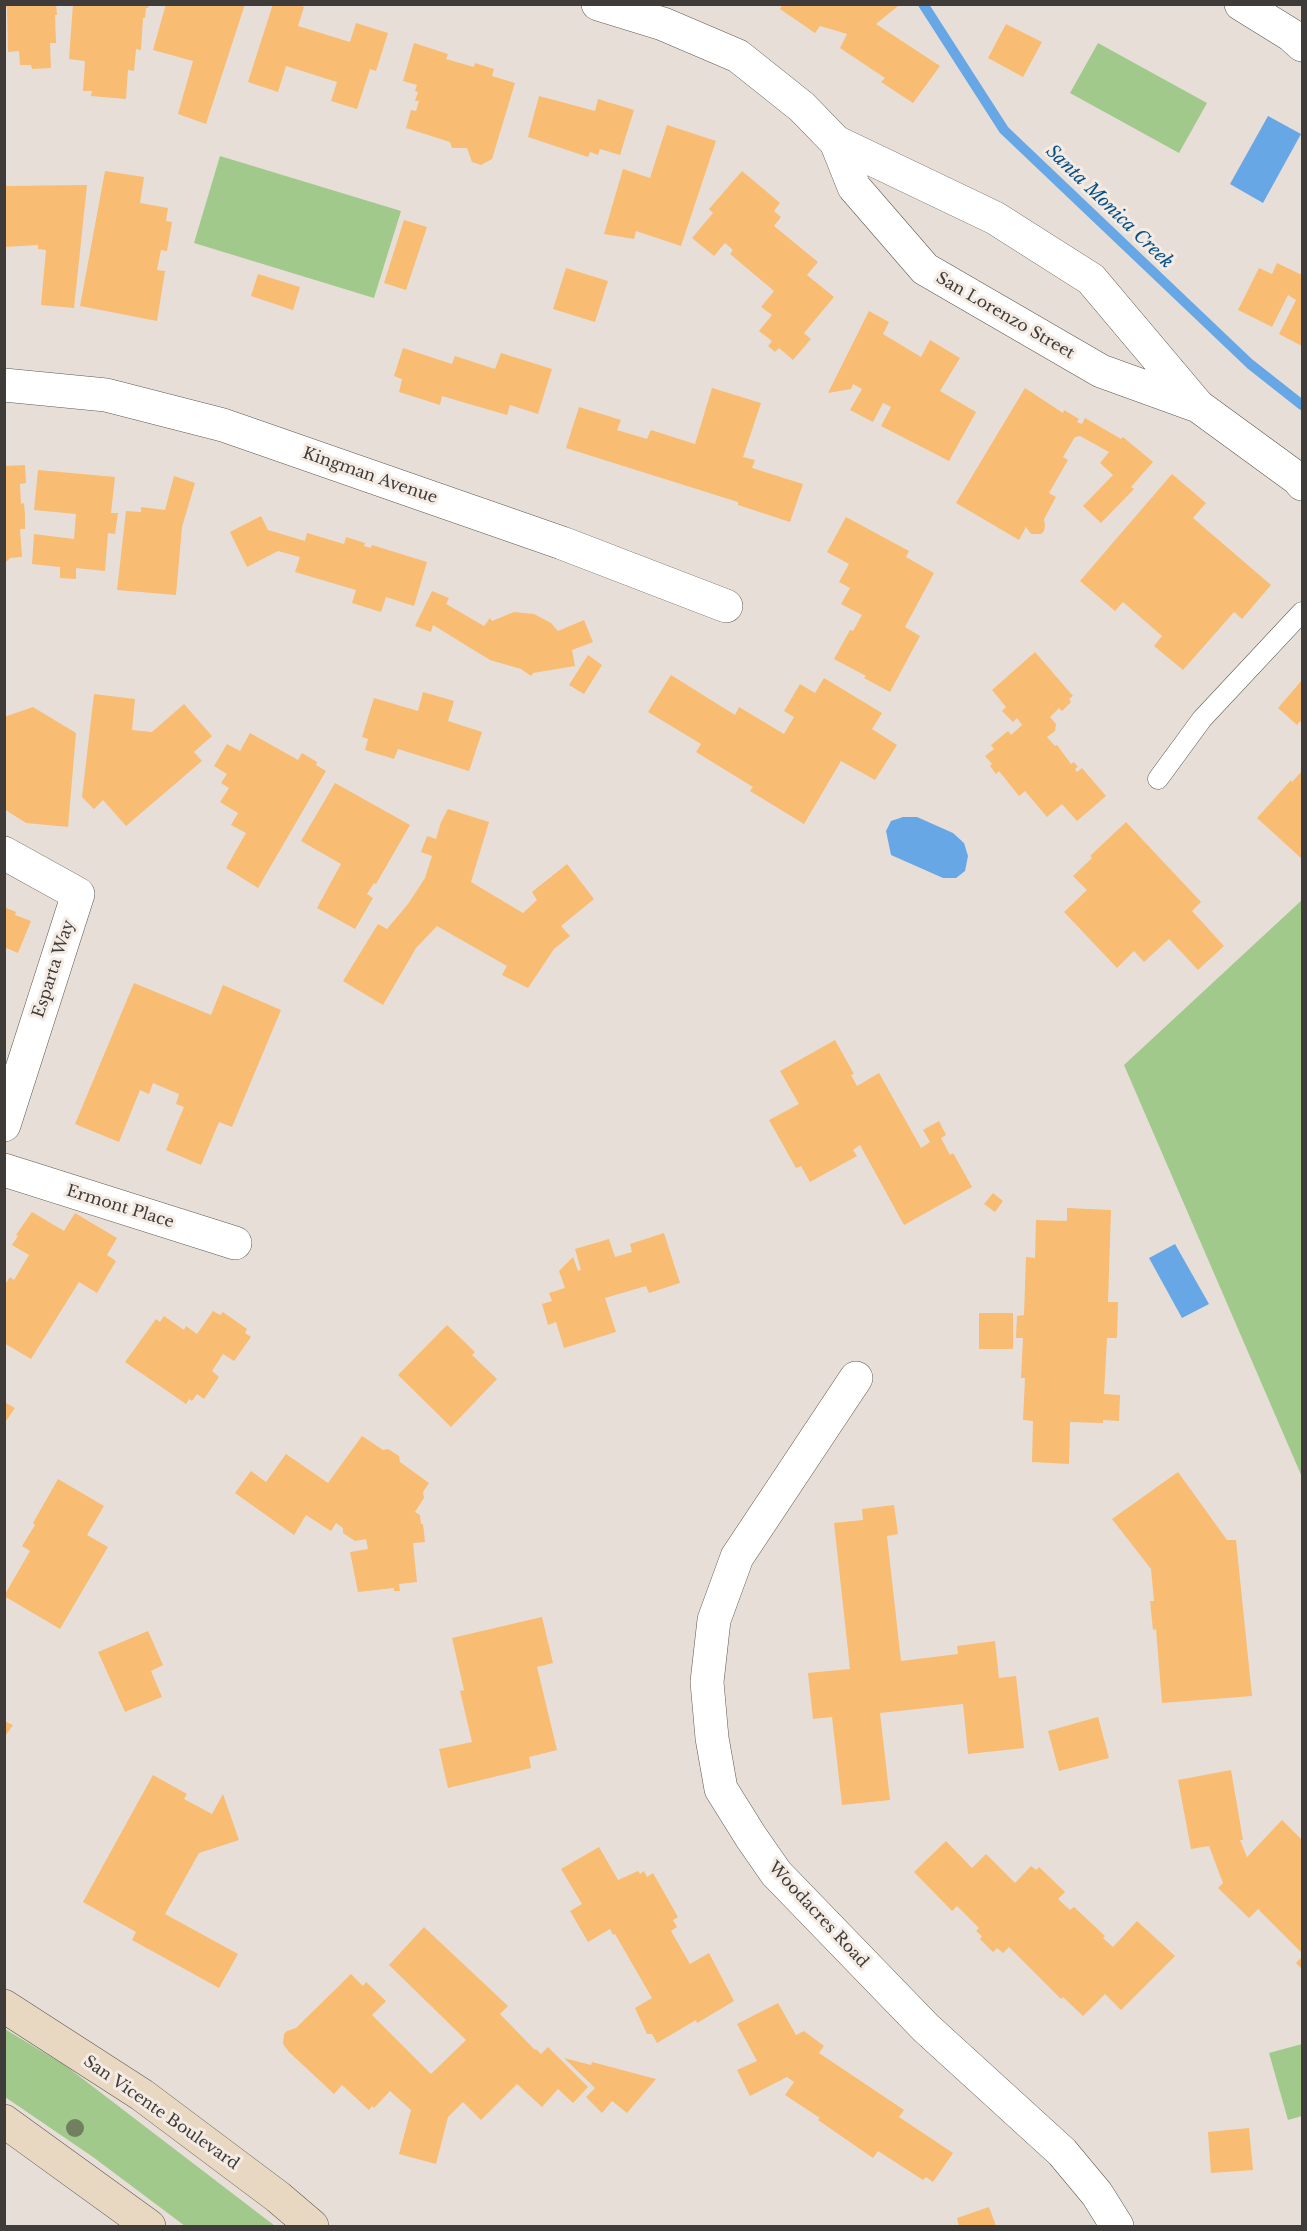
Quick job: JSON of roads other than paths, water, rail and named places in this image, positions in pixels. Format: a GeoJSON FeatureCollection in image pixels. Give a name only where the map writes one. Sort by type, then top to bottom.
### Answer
{"type":"FeatureCollection","features":[{"type":"Feature","properties":{"kind":"main road","name":"San Vicente Boulevard"},"geometry":{"type":"LineString","coordinates":[[4,2006],[142,2095],[278,2197],[312,2226]]}},
{"type":"Feature","properties":{"kind":"main road"},"geometry":{"type":"LineString","coordinates":[[4,2121],[150,2226]]}},
{"type":"Feature","properties":{"kind":"street","name":"San Lorenzo Street"},"geometry":{"type":"LineString","coordinates":[[598,4],[663,24],[738,56],[802,107],[836,142],[995,218],[1091,279],[1198,406],[1301,479]]}},
{"type":"Feature","properties":{"kind":"street"},"geometry":{"type":"LineString","coordinates":[[1241,4],[1291,35],[1302,45]]}},
{"type":"Feature","properties":{"kind":"street","name":"San Lorenzo Street"},"geometry":{"type":"LineString","coordinates":[[836,142],[854,187],[925,269],[1101,371],[1198,406]]}},
{"type":"Feature","properties":{"kind":"street","name":"Kingman Avenue"},"geometry":{"type":"LineString","coordinates":[[4,385],[106,395],[223,425],[562,543],[726,606]]}},
{"type":"Feature","properties":{"kind":"street","name":"Esparta Way"},"geometry":{"type":"LineString","coordinates":[[4,853],[78,894],[4,1125]]}},
{"type":"Feature","properties":{"kind":"street","name":"Ermont Place"},"geometry":{"type":"LineString","coordinates":[[4,1170],[235,1243]]}},
{"type":"Feature","properties":{"kind":"street","name":"Woodacres Road"},"geometry":{"type":"LineString","coordinates":[[856,1378],[737,1557],[714,1620],[708,1682],[711,1738],[721,1789],[776,1873],[926,2028],[1062,2152],[1097,2194],[1117,2226]]}},
{"type":"Feature","properties":{"kind":"lane"},"geometry":{"type":"LineString","coordinates":[[1158,779],[1202,719],[1302,612]]}},
{"type":"Feature","properties":{"kind":"water"},"geometry":{"type":"Polygon","coordinates":[[[1268,116],[1301,134],[1263,203],[1230,184],[1268,116]]]}},
{"type":"Feature","properties":{"kind":"water"},"geometry":{"type":"Polygon","coordinates":[[[903,817],[917,817],[953,833],[964,843],[968,856],[965,871],[956,878],[943,878],[891,855],[886,831],[891,821],[903,817]]]}},
{"type":"Feature","properties":{"kind":"water"},"geometry":{"type":"Polygon","coordinates":[[[1175,1244],[1209,1304],[1182,1318],[1149,1258],[1175,1244]]]}},
{"type":"Feature","properties":{"kind":"waterway","name":"Santa Monica Creek"},"geometry":{"type":"LineString","coordinates":[[923,4],[1004,130],[1250,364],[1302,405]]}}]}
